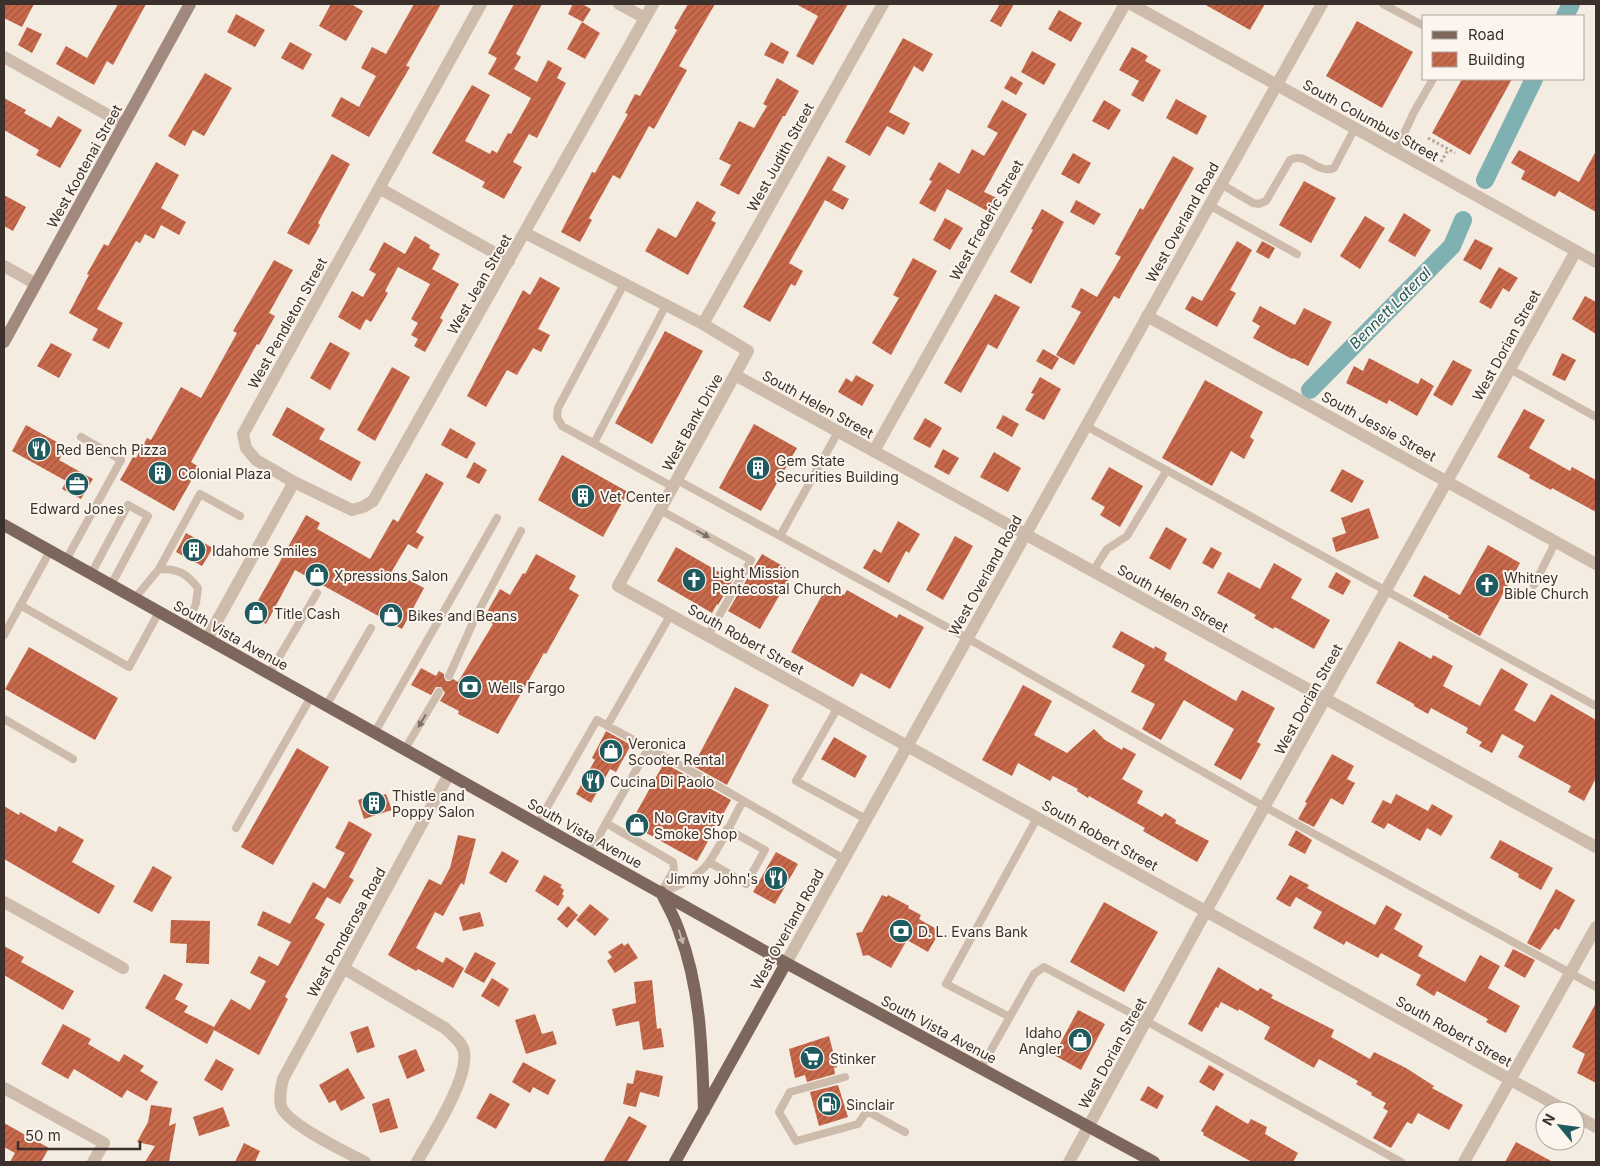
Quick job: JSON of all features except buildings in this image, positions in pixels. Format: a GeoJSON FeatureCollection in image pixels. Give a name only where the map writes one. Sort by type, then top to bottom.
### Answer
{"type":"FeatureCollection","features":[{"type":"Feature","properties":{"kind":"main road","name":"West Kootenai Street"},"geometry":{"type":"LineString","coordinates":[[4,342],[190,4]]}},
{"type":"Feature","properties":{"kind":"main road","name":"South Vista Avenue"},"geometry":{"type":"LineString","coordinates":[[4,526],[786,963],[1154,1162]]}},
{"type":"Feature","properties":{"kind":"main road"},"geometry":{"type":"LineString","coordinates":[[661,892],[679,930],[695,987],[702,1045],[704,1111]]}},
{"type":"Feature","properties":{"kind":"main road","name":"West Overland Road"},"geometry":{"type":"LineString","coordinates":[[675,1162],[786,963]]}},
{"type":"Feature","properties":{"kind":"street","name":"West Pendleton Street"},"geometry":{"type":"LineString","coordinates":[[294,482],[256,460],[246,448],[243,434],[481,4]]}},
{"type":"Feature","properties":{"kind":"street"},"geometry":{"type":"LineString","coordinates":[[619,4],[645,18]]}},
{"type":"Feature","properties":{"kind":"street","name":"West Jean Street"},"geometry":{"type":"LineString","coordinates":[[294,482],[352,510],[363,507],[373,501],[653,4]]}},
{"type":"Feature","properties":{"kind":"street","name":"West Judith Street"},"geometry":{"type":"LineString","coordinates":[[703,324],[883,4]]}},
{"type":"Feature","properties":{"kind":"street","name":"West Frederic Street"},"geometry":{"type":"LineString","coordinates":[[874,452],[1124,4]]}},
{"type":"Feature","properties":{"kind":"street","name":"South Columbus Street"},"geometry":{"type":"LineString","coordinates":[[1130,4],[1596,262]]}},
{"type":"Feature","properties":{"kind":"street","name":"West Overland Road"},"geometry":{"type":"LineString","coordinates":[[786,963],[1322,4]]}},
{"type":"Feature","properties":{"kind":"street"},"geometry":{"type":"LineString","coordinates":[[4,57],[124,124]]}},
{"type":"Feature","properties":{"kind":"street"},"geometry":{"type":"LineString","coordinates":[[379,188],[509,261]]}},
{"type":"Feature","properties":{"kind":"street"},"geometry":{"type":"LineString","coordinates":[[525,233],[703,324]]}},
{"type":"Feature","properties":{"kind":"street","name":"West Dorian Street"},"geometry":{"type":"LineString","coordinates":[[1069,1162],[1206,911],[1576,251]]}},
{"type":"Feature","properties":{"kind":"street"},"geometry":{"type":"LineString","coordinates":[[4,266],[36,284]]}},
{"type":"Feature","properties":{"kind":"street","name":"South Jessie Street"},"geometry":{"type":"LineString","coordinates":[[1147,316],[1596,564]]}},
{"type":"Feature","properties":{"kind":"street","name":"West Bank Drive"},"geometry":{"type":"LineString","coordinates":[[618,586],[748,351],[703,324]]}},
{"type":"Feature","properties":{"kind":"street","name":"South Helen Street"},"geometry":{"type":"LineString","coordinates":[[735,375],[1596,847]]}},
{"type":"Feature","properties":{"kind":"street"},"geometry":{"type":"LineString","coordinates":[[207,639],[294,482]]}},
{"type":"Feature","properties":{"kind":"street","name":"South Robert Street"},"geometry":{"type":"LineString","coordinates":[[618,586],[1549,1101]]}},
{"type":"Feature","properties":{"kind":"street","name":"West Ponderosa Road"},"geometry":{"type":"LineString","coordinates":[[365,1162],[290,1120],[281,1108],[280,1093],[283,1079],[449,774]]}},
{"type":"Feature","properties":{"kind":"street"},"geometry":{"type":"LineString","coordinates":[[4,902],[123,968]]}},
{"type":"Feature","properties":{"kind":"street"},"geometry":{"type":"LineString","coordinates":[[1464,1162],[1596,927]]}},
{"type":"Feature","properties":{"kind":"street"},"geometry":{"type":"LineString","coordinates":[[344,968],[445,1028],[456,1039],[464,1052],[463,1068],[458,1086],[417,1162]]}},
{"type":"Feature","properties":{"kind":"street"},"geometry":{"type":"LineString","coordinates":[[4,1088],[104,1143],[93,1162]]}},
{"type":"Feature","properties":{"kind":"street"},"geometry":{"type":"LineString","coordinates":[[1585,1121],[1596,1127]]}},
{"type":"Feature","properties":{"kind":"lane"},"geometry":{"type":"LineString","coordinates":[[1383,4],[1422,25]]}},
{"type":"Feature","properties":{"kind":"lane"},"geometry":{"type":"LineString","coordinates":[[1396,151],[1414,112],[1432,80]]}},
{"type":"Feature","properties":{"kind":"lane"},"geometry":{"type":"LineString","coordinates":[[1221,184],[1253,204],[1259,204],[1266,201],[1290,160],[1294,157],[1302,158],[1324,170],[1334,168],[1355,128]]}},
{"type":"Feature","properties":{"kind":"lane"},"geometry":{"type":"LineString","coordinates":[[1209,205],[1297,254]]}},
{"type":"Feature","properties":{"kind":"lane"},"geometry":{"type":"LineString","coordinates":[[624,284],[558,408],[557,417],[562,426],[780,536],[967,638],[1265,807],[1596,987]]}},
{"type":"Feature","properties":{"kind":"lane"},"geometry":{"type":"LineString","coordinates":[[594,443],[666,306]]}},
{"type":"Feature","properties":{"kind":"lane"},"geometry":{"type":"LineString","coordinates":[[1510,369],[1596,417]]}},
{"type":"Feature","properties":{"kind":"lane"},"geometry":{"type":"LineString","coordinates":[[1086,426],[1596,706]]}},
{"type":"Feature","properties":{"kind":"lane"},"geometry":{"type":"LineString","coordinates":[[780,536],[838,432]]}},
{"type":"Feature","properties":{"kind":"lane"},"geometry":{"type":"LineString","coordinates":[[66,560],[121,460],[81,437]]}},
{"type":"Feature","properties":{"kind":"lane"},"geometry":{"type":"LineString","coordinates":[[1093,572],[1108,549],[1128,536],[1167,470]]}},
{"type":"Feature","properties":{"kind":"lane"},"geometry":{"type":"LineString","coordinates":[[135,598],[159,569],[200,494],[240,516]]}},
{"type":"Feature","properties":{"kind":"lane"},"geometry":{"type":"LineString","coordinates":[[91,574],[128,505],[141,512],[148,516],[111,585]]}},
{"type":"Feature","properties":{"kind":"lane"},"geometry":{"type":"LineString","coordinates":[[660,510],[750,560],[708,635]]}},
{"type":"Feature","properties":{"kind":"lane"},"geometry":{"type":"LineString","coordinates":[[375,732],[497,518]]}},
{"type":"Feature","properties":{"kind":"lane"},"geometry":{"type":"LineString","coordinates":[[449,676],[476,616],[520,531]]}},
{"type":"Feature","properties":{"kind":"lane"},"geometry":{"type":"LineString","coordinates":[[1534,585],[1556,541]]}},
{"type":"Feature","properties":{"kind":"lane"},"geometry":{"type":"LineString","coordinates":[[4,636],[50,551]]}},
{"type":"Feature","properties":{"kind":"lane"},"geometry":{"type":"LineString","coordinates":[[159,569],[174,569],[189,577],[198,588],[196,603],[187,628]]}},
{"type":"Feature","properties":{"kind":"lane"},"geometry":{"type":"LineString","coordinates":[[269,674],[317,593]]}},
{"type":"Feature","properties":{"kind":"lane"},"geometry":{"type":"LineString","coordinates":[[20,605],[129,667],[159,612]]}},
{"type":"Feature","properties":{"kind":"lane"},"geometry":{"type":"LineString","coordinates":[[608,726],[671,614]]}},
{"type":"Feature","properties":{"kind":"lane"},"geometry":{"type":"LineString","coordinates":[[326,706],[371,628]]}},
{"type":"Feature","properties":{"kind":"lane"},"geometry":{"type":"LineString","coordinates":[[404,749],[439,692]]}},
{"type":"Feature","properties":{"kind":"lane"},"geometry":{"type":"LineString","coordinates":[[236,828],[311,697]]}},
{"type":"Feature","properties":{"kind":"lane"},"geometry":{"type":"LineString","coordinates":[[838,707],[796,780],[866,819]]}},
{"type":"Feature","properties":{"kind":"lane"},"geometry":{"type":"LineString","coordinates":[[4,720],[73,759]]}},
{"type":"Feature","properties":{"kind":"lane"},"geometry":{"type":"LineString","coordinates":[[538,824],[597,720],[844,859]]}},
{"type":"Feature","properties":{"kind":"lane"},"geometry":{"type":"LineString","coordinates":[[590,853],[648,749]]}},
{"type":"Feature","properties":{"kind":"lane"},"geometry":{"type":"LineString","coordinates":[[661,892],[673,889],[689,879],[709,862],[743,801]]}},
{"type":"Feature","properties":{"kind":"lane"},"geometry":{"type":"LineString","coordinates":[[1010,1017],[946,984],[1037,818]]}},
{"type":"Feature","properties":{"kind":"lane"},"geometry":{"type":"LineString","coordinates":[[606,823],[673,862],[674,870],[661,892]]}},
{"type":"Feature","properties":{"kind":"lane"},"geometry":{"type":"LineString","coordinates":[[709,862],[746,884],[765,850],[728,828]]}},
{"type":"Feature","properties":{"kind":"lane"},"geometry":{"type":"LineString","coordinates":[[981,1068],[1034,974],[1044,967],[1146,1021],[1401,1162]]}},
{"type":"Feature","properties":{"kind":"lane"},"geometry":{"type":"LineString","coordinates":[[845,1077],[790,1092],[779,1112],[796,1141],[858,1124],[867,1111],[905,1132]]}},
{"type":"Feature","properties":{"kind":"path"},"geometry":{"type":"LineString","coordinates":[[1428,138],[1455,153]]}},
{"type":"Feature","properties":{"kind":"path"},"geometry":{"type":"LineString","coordinates":[[1440,165],[1448,150]]}},
{"type":"Feature","properties":{"kind":"waterway","name":"Bennett Lateral"},"geometry":{"type":"LineString","coordinates":[[1566,15],[1571,4]]}},
{"type":"Feature","properties":{"kind":"waterway","name":"Bennett Lateral"},"geometry":{"type":"LineString","coordinates":[[1485,180],[1534,80]]}},
{"type":"Feature","properties":{"kind":"waterway","name":"Bennett Lateral"},"geometry":{"type":"LineString","coordinates":[[1310,390],[1452,246],[1463,220]]}},
{"type":"Feature","properties":{"kind":"place","name":"Red Bench Pizza"},"geometry":{"type":"Point","coordinates":[39,449]}},
{"type":"Feature","properties":{"kind":"place","name":"Gem State Securities Building"},"geometry":{"type":"Point","coordinates":[758,468]}},
{"type":"Feature","properties":{"kind":"place","name":"Colonial Plaza"},"geometry":{"type":"Point","coordinates":[160,473]}},
{"type":"Feature","properties":{"kind":"place","name":"Edward Jones"},"geometry":{"type":"Point","coordinates":[77,484]}},
{"type":"Feature","properties":{"kind":"place","name":"Vet Center"},"geometry":{"type":"Point","coordinates":[583,496]}},
{"type":"Feature","properties":{"kind":"place","name":"Idahome Smiles"},"geometry":{"type":"Point","coordinates":[194,550]}},
{"type":"Feature","properties":{"kind":"place","name":"Xpressions Salon"},"geometry":{"type":"Point","coordinates":[317,575]}},
{"type":"Feature","properties":{"kind":"place","name":"Light Mission Pentecostal Church"},"geometry":{"type":"Point","coordinates":[694,580]}},
{"type":"Feature","properties":{"kind":"place","name":"Whitney Bible Church"},"geometry":{"type":"Point","coordinates":[1487,585]}},
{"type":"Feature","properties":{"kind":"place","name":"Title Cash"},"geometry":{"type":"Point","coordinates":[256,613]}},
{"type":"Feature","properties":{"kind":"place","name":"Bikes and Beans"},"geometry":{"type":"Point","coordinates":[391,615]}},
{"type":"Feature","properties":{"kind":"place","name":"Wells Fargo"},"geometry":{"type":"Point","coordinates":[470,687]}},
{"type":"Feature","properties":{"kind":"place","name":"Veronica Scooter Rental"},"geometry":{"type":"Point","coordinates":[611,751]}},
{"type":"Feature","properties":{"kind":"place","name":"Cucina Di Paolo"},"geometry":{"type":"Point","coordinates":[593,781]}},
{"type":"Feature","properties":{"kind":"place","name":"Thistle and Poppy Salon"},"geometry":{"type":"Point","coordinates":[374,803]}},
{"type":"Feature","properties":{"kind":"place","name":"No Gravity Smoke Shop"},"geometry":{"type":"Point","coordinates":[637,825]}},
{"type":"Feature","properties":{"kind":"place","name":"Jimmy John's"},"geometry":{"type":"Point","coordinates":[776,878]}},
{"type":"Feature","properties":{"kind":"place","name":"D. L. Evans Bank"},"geometry":{"type":"Point","coordinates":[901,931]}},
{"type":"Feature","properties":{"kind":"place","name":"Idaho Angler"},"geometry":{"type":"Point","coordinates":[1080,1040]}},
{"type":"Feature","properties":{"kind":"place","name":"Stinker"},"geometry":{"type":"Point","coordinates":[812,1058]}},
{"type":"Feature","properties":{"kind":"place","name":"Sinclair"},"geometry":{"type":"Point","coordinates":[829,1104]}}]}
